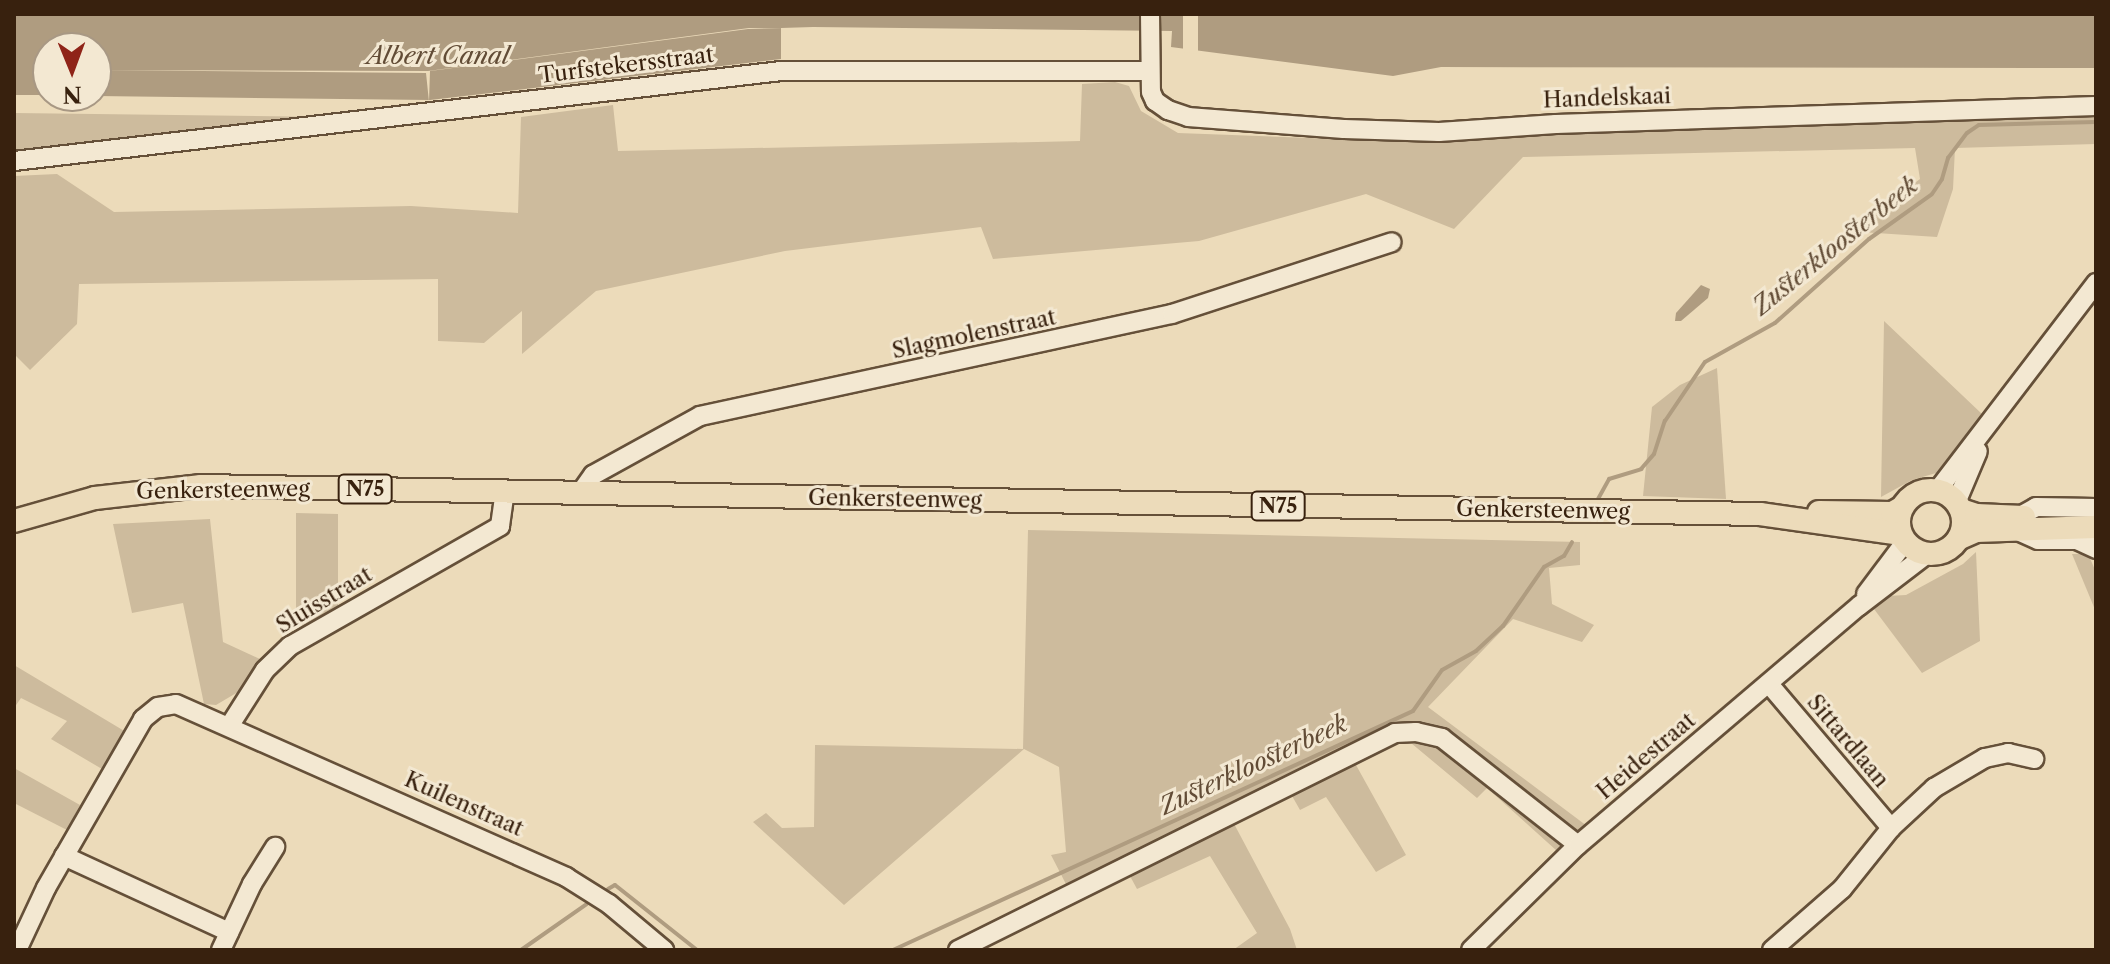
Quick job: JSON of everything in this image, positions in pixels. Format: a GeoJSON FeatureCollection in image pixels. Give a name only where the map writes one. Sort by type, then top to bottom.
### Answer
{"type":"FeatureCollection","features":[{"type":"Feature","properties":{"kind":"main road","name":"Genkersteenweg"},"geometry":{"type":"LineString","coordinates":[[14,521],[95,498],[201,486],[1781,515],[1812,512],[1892,513],[1915,494],[1951,501]]}},
{"type":"Feature","properties":{"kind":"main road"},"geometry":{"type":"LineString","coordinates":[[1951,501],[1976,515],[2019,524],[2096,527]]}},
{"type":"Feature","properties":{"kind":"main road"},"geometry":{"type":"LineString","coordinates":[[1951,501],[1963,527],[1958,539]]}},
{"type":"Feature","properties":{"kind":"main road"},"geometry":{"type":"LineString","coordinates":[[1901,508],[1903,538]]}},
{"type":"Feature","properties":{"kind":"main road","name":"Genkersteenweg"},"geometry":{"type":"LineString","coordinates":[[1781,515],[1903,538],[1927,554]]}},
{"type":"Feature","properties":{"kind":"main road"},"geometry":{"type":"LineString","coordinates":[[1927,554],[1946,550],[1958,539],[1976,531],[2019,524]]}},
{"type":"Feature","properties":{"kind":"street"},"geometry":{"type":"LineString","coordinates":[[1150,14],[1150,62]]}},
{"type":"Feature","properties":{"kind":"street","name":"Handelskaai"},"geometry":{"type":"LineString","coordinates":[[1150,62],[1155,101],[1188,117],[1389,132],[2096,106]]}},
{"type":"Feature","properties":{"kind":"street","name":"Turfstekersstraat"},"geometry":{"type":"LineString","coordinates":[[14,161],[781,71],[1150,62]]}},
{"type":"Feature","properties":{"kind":"street","name":"Slagmolenstraat"},"geometry":{"type":"LineString","coordinates":[[581,492],[593,475],[700,416],[1172,314],[1392,242]]}},
{"type":"Feature","properties":{"kind":"street"},"geometry":{"type":"LineString","coordinates":[[1951,501],[1984,433],[2096,283]]}},
{"type":"Feature","properties":{"kind":"street","name":"Sluisstraat"},"geometry":{"type":"LineString","coordinates":[[230,725],[265,670],[290,646],[500,526],[505,491]]}},
{"type":"Feature","properties":{"kind":"street"},"geometry":{"type":"LineString","coordinates":[[2096,508],[2036,507],[2019,524],[2038,540],[2077,540],[2096,549]]}},
{"type":"Feature","properties":{"kind":"street","name":"Heidestraat"},"geometry":{"type":"LineString","coordinates":[[1859,606],[1903,538]]}},
{"type":"Feature","properties":{"kind":"street","name":"Heidestraat"},"geometry":{"type":"LineString","coordinates":[[1471,950],[1578,845],[1859,606],[1927,554]]}},
{"type":"Feature","properties":{"kind":"street","name":"Sittardlaan"},"geometry":{"type":"LineString","coordinates":[[1769,684],[1891,828]]}},
{"type":"Feature","properties":{"kind":"street"},"geometry":{"type":"LineString","coordinates":[[17,950],[64,856],[143,719],[158,707],[176,704],[230,725]]}},
{"type":"Feature","properties":{"kind":"street","name":"Kuilenstraat"},"geometry":{"type":"LineString","coordinates":[[230,725],[566,877],[609,904],[664,950]]}},
{"type":"Feature","properties":{"kind":"street"},"geometry":{"type":"LineString","coordinates":[[958,950],[1395,733],[1416,732],[1442,738],[1578,845]]}},
{"type":"Feature","properties":{"kind":"street"},"geometry":{"type":"LineString","coordinates":[[1772,950],[1842,889],[1891,828],[1934,788],[1985,758],[2008,753],[2034,759]]}},
{"type":"Feature","properties":{"kind":"street"},"geometry":{"type":"LineString","coordinates":[[221,950],[252,884],[275,847]]}},
{"type":"Feature","properties":{"kind":"street"},"geometry":{"type":"LineString","coordinates":[[64,856],[229,932]]}},
{"type":"Feature","properties":{"kind":"shaded area"},"geometry":{"type":"Polygon","coordinates":[[[1115,82],[1129,86],[1141,111],[1178,133],[1386,141],[1877,117],[2096,114],[2096,144],[1955,148],[1953,189],[1937,237],[1861,232],[1879,209],[1920,179],[1915,148],[1523,157],[1454,229],[1366,194],[1199,241],[993,259],[981,227],[785,251],[596,291],[522,354],[522,311],[484,343],[438,341],[438,279],[79,284],[77,324],[30,370],[14,354],[14,176],[57,174],[114,212],[411,206],[518,213],[521,117],[613,105],[618,151],[1080,141],[1082,84],[1115,82]]]}},
{"type":"Feature","properties":{"kind":"shaded area"},"geometry":{"type":"Polygon","coordinates":[[[14,113],[330,117],[14,153],[14,113]]]}},
{"type":"Feature","properties":{"kind":"shaded area"},"geometry":{"type":"Polygon","coordinates":[[[1884,321],[1982,414],[1936,473],[1912,480],[1881,497],[1884,321]]]}},
{"type":"Feature","properties":{"kind":"shaded area"},"geometry":{"type":"Polygon","coordinates":[[[1717,368],[1726,499],[1643,496],[1652,407],[1680,385],[1717,368]]]}},
{"type":"Feature","properties":{"kind":"shaded area"},"geometry":{"type":"Polygon","coordinates":[[[296,513],[338,514],[338,608],[301,629],[296,620],[296,513]]]}},
{"type":"Feature","properties":{"kind":"shaded area"},"geometry":{"type":"Polygon","coordinates":[[[210,519],[223,642],[260,659],[238,692],[216,705],[204,704],[183,603],[132,613],[113,524],[210,519]]]}},
{"type":"Feature","properties":{"kind":"shaded area"},"geometry":{"type":"Polygon","coordinates":[[[1028,530],[1580,542],[1580,565],[1549,568],[1552,604],[1594,625],[1582,642],[1513,619],[1428,707],[1587,826],[1557,851],[1487,788],[1477,798],[1405,738],[1356,765],[1406,855],[1376,872],[1326,797],[1300,810],[1283,780],[1068,888],[1051,855],[1066,852],[1059,767],[1024,749],[844,905],[753,822],[766,813],[782,828],[814,827],[815,745],[1023,749],[1028,530]]]}},
{"type":"Feature","properties":{"kind":"shaded area"},"geometry":{"type":"Polygon","coordinates":[[[1976,552],[1980,641],[1922,673],[1874,609],[1887,596],[1906,595],[1963,564],[1976,552]]]}},
{"type":"Feature","properties":{"kind":"shaded area"},"geometry":{"type":"Polygon","coordinates":[[[2072,554],[2088,554],[2096,572],[2096,612],[2072,554]]]}},
{"type":"Feature","properties":{"kind":"shaded area"},"geometry":{"type":"Polygon","coordinates":[[[14,665],[126,732],[102,769],[51,739],[67,721],[21,698],[14,708],[14,665]]]}},
{"type":"Feature","properties":{"kind":"shaded area"},"geometry":{"type":"Polygon","coordinates":[[[14,768],[80,805],[67,830],[14,803],[14,768]]]}},
{"type":"Feature","properties":{"kind":"shaded area"},"geometry":{"type":"Polygon","coordinates":[[[1232,820],[1290,929],[1297,950],[1233,950],[1257,933],[1210,856],[1137,889],[1130,876],[1232,820]]]}},
{"type":"Feature","properties":{"kind":"water","name":"Albert Canal"},"geometry":{"type":"Polygon","coordinates":[[[14,14],[2096,14],[2096,68],[1441,67],[1393,76],[1171,47],[1172,31],[813,27],[781,28],[781,59],[430,100],[112,96],[112,32],[32,32],[32,95],[14,95],[14,14]]]}},
{"type":"Feature","properties":{"kind":"water"},"geometry":{"type":"Polygon","coordinates":[[[1701,285],[1710,289],[1708,298],[1681,321],[1675,321],[1676,313],[1701,285]]]}},
{"type":"Feature","properties":{"kind":"pier"},"geometry":{"type":"Polygon","coordinates":[[[1183,14],[1198,14],[1198,54],[1183,52],[1183,14]]]}},
{"type":"Feature","properties":{"kind":"pier"},"geometry":{"type":"Polygon","coordinates":[[[749,28],[784,28],[748,29],[430,71],[429,102],[426,73],[112,70],[428,71],[749,28]]]}},
{"type":"Feature","properties":{"kind":"waterway","name":"Zusterkloosterbeek"},"geometry":{"type":"LineString","coordinates":[[1598,499],[1609,479],[1641,469],[1654,454],[1665,421],[1705,362],[1775,323],[1869,239],[1932,194],[1942,179],[1948,158],[1967,133],[1979,125],[2096,122]]}},
{"type":"Feature","properties":{"kind":"waterway","name":"Zusterkloosterbeek"},"geometry":{"type":"LineString","coordinates":[[893,950],[1413,711],[1442,670],[1476,651],[1503,626],[1544,567],[1564,556],[1572,542]]}},
{"type":"Feature","properties":{"kind":"waterway","name":"Zusterkloosterbeek"},"geometry":{"type":"LineString","coordinates":[[608,889],[615,885],[697,950]]}},
{"type":"Feature","properties":{"kind":"waterway","name":"Zusterkloosterbeek"},"geometry":{"type":"LineString","coordinates":[[521,950],[587,904]]}}]}
